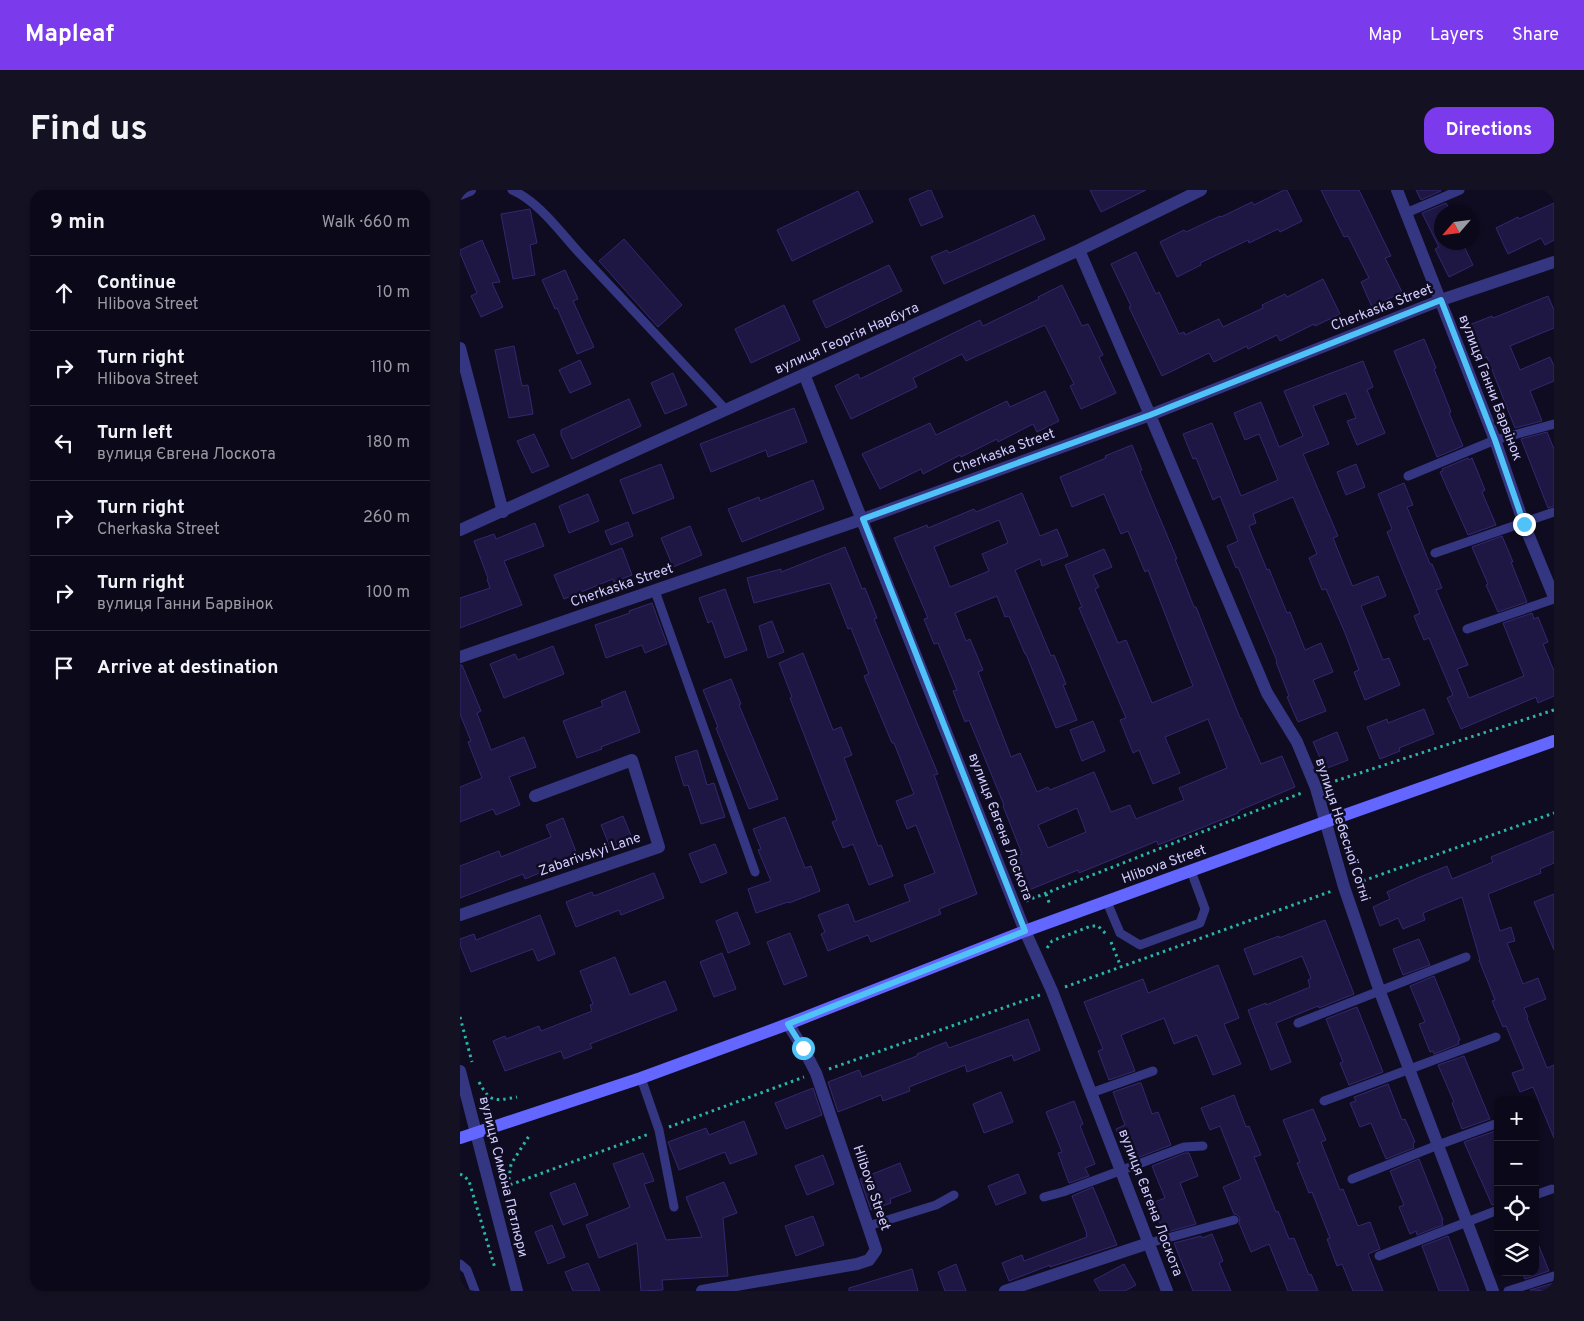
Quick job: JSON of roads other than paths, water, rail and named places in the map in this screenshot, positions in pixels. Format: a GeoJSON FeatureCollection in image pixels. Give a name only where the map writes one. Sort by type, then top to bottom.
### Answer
{"type":"FeatureCollection","features":[{"type":"Feature","properties":{"kind":"main road","name":"Hlibova Street"},"geometry":{"type":"LineString","coordinates":[[460,1138],[477,1134],[641,1078],[788,1024],[1025,931],[1554,741]]}},
{"type":"Feature","properties":{"kind":"street"},"geometry":{"type":"LineString","coordinates":[[460,194],[470,190]]}},
{"type":"Feature","properties":{"kind":"street","name":"вулиця Георгія Нарбута"},"geometry":{"type":"LineString","coordinates":[[460,530],[1079,250],[1201,190]]}},
{"type":"Feature","properties":{"kind":"street","name":"вулиця Ганни Барвінок"},"geometry":{"type":"LineString","coordinates":[[1397,190],[1495,440],[1524,524],[1554,598]]}},
{"type":"Feature","properties":{"kind":"street","name":"вулиця Небесної Сотні"},"geometry":{"type":"LineString","coordinates":[[1079,250],[1267,693],[1297,742],[1316,788],[1344,887],[1380,992],[1493,1291]]}},
{"type":"Feature","properties":{"kind":"street","name":"Cherkaska Street"},"geometry":{"type":"LineString","coordinates":[[460,657],[863,519],[1150,415],[1441,300],[1554,262]]}},
{"type":"Feature","properties":{"kind":"street"},"geometry":{"type":"LineString","coordinates":[[460,348],[503,512]]}},
{"type":"Feature","properties":{"kind":"street","name":"вулиця Євгена Лоскота"},"geometry":{"type":"LineString","coordinates":[[804,374],[1025,931],[1052,991],[1167,1291]]}},
{"type":"Feature","properties":{"kind":"street","name":"Zabarivskyi Lane"},"geometry":{"type":"LineString","coordinates":[[460,915],[659,846],[632,760],[535,796]]}},
{"type":"Feature","properties":{"kind":"street","name":"Hlibova Street"},"geometry":{"type":"LineString","coordinates":[[702,1291],[857,1264],[869,1260],[876,1250],[816,1073],[788,1024]]}},
{"type":"Feature","properties":{"kind":"street","name":"вулиця Симона Петлюри"},"geometry":{"type":"LineString","coordinates":[[460,1071],[517,1291]]}},
{"type":"Feature","properties":{"kind":"street"},"geometry":{"type":"LineString","coordinates":[[1005,1291],[1149,1243]]}},
{"type":"Feature","properties":{"kind":"lane"},"geometry":{"type":"LineString","coordinates":[[512,190],[519,193],[547,216],[580,254],[726,410]]}},
{"type":"Feature","properties":{"kind":"lane"},"geometry":{"type":"LineString","coordinates":[[1406,213],[1460,190]]}},
{"type":"Feature","properties":{"kind":"lane"},"geometry":{"type":"LineString","coordinates":[[1408,476],[1495,440],[1554,424]]}},
{"type":"Feature","properties":{"kind":"lane"},"geometry":{"type":"LineString","coordinates":[[1435,553],[1524,524],[1554,512]]}},
{"type":"Feature","properties":{"kind":"lane"},"geometry":{"type":"LineString","coordinates":[[655,591],[754,872]]}},
{"type":"Feature","properties":{"kind":"lane"},"geometry":{"type":"LineString","coordinates":[[1467,629],[1554,598]]}},
{"type":"Feature","properties":{"kind":"lane"},"geometry":{"type":"LineString","coordinates":[[1107,902],[1120,933],[1140,945],[1200,923],[1205,909],[1191,871]]}},
{"type":"Feature","properties":{"kind":"lane"},"geometry":{"type":"LineString","coordinates":[[1298,1023],[1466,957]]}},
{"type":"Feature","properties":{"kind":"lane"},"geometry":{"type":"LineString","coordinates":[[1324,1101],[1496,1037]]}},
{"type":"Feature","properties":{"kind":"lane"},"geometry":{"type":"LineString","coordinates":[[1091,1093],[1153,1071]]}},
{"type":"Feature","properties":{"kind":"lane"},"geometry":{"type":"LineString","coordinates":[[641,1078],[659,1130],[674,1207]]}},
{"type":"Feature","properties":{"kind":"lane"},"geometry":{"type":"LineString","coordinates":[[1352,1180],[1494,1124]]}},
{"type":"Feature","properties":{"kind":"lane"},"geometry":{"type":"LineString","coordinates":[[1044,1197],[1063,1192],[1184,1146],[1203,1146]]}},
{"type":"Feature","properties":{"kind":"lane"},"geometry":{"type":"LineString","coordinates":[[1539,1194],[1552,1189]]}},
{"type":"Feature","properties":{"kind":"lane"},"geometry":{"type":"LineString","coordinates":[[868,1226],[936,1205],[954,1195]]}},
{"type":"Feature","properties":{"kind":"lane"},"geometry":{"type":"LineString","coordinates":[[1379,1256],[1494,1212]]}},
{"type":"Feature","properties":{"kind":"lane"},"geometry":{"type":"LineString","coordinates":[[1149,1243],[1234,1220]]}},
{"type":"Feature","properties":{"kind":"lane"},"geometry":{"type":"LineString","coordinates":[[460,1264],[467,1270],[475,1291]]}},
{"type":"Feature","properties":{"kind":"lane"},"geometry":{"type":"LineString","coordinates":[[1508,1291],[1554,1276]]}}]}
